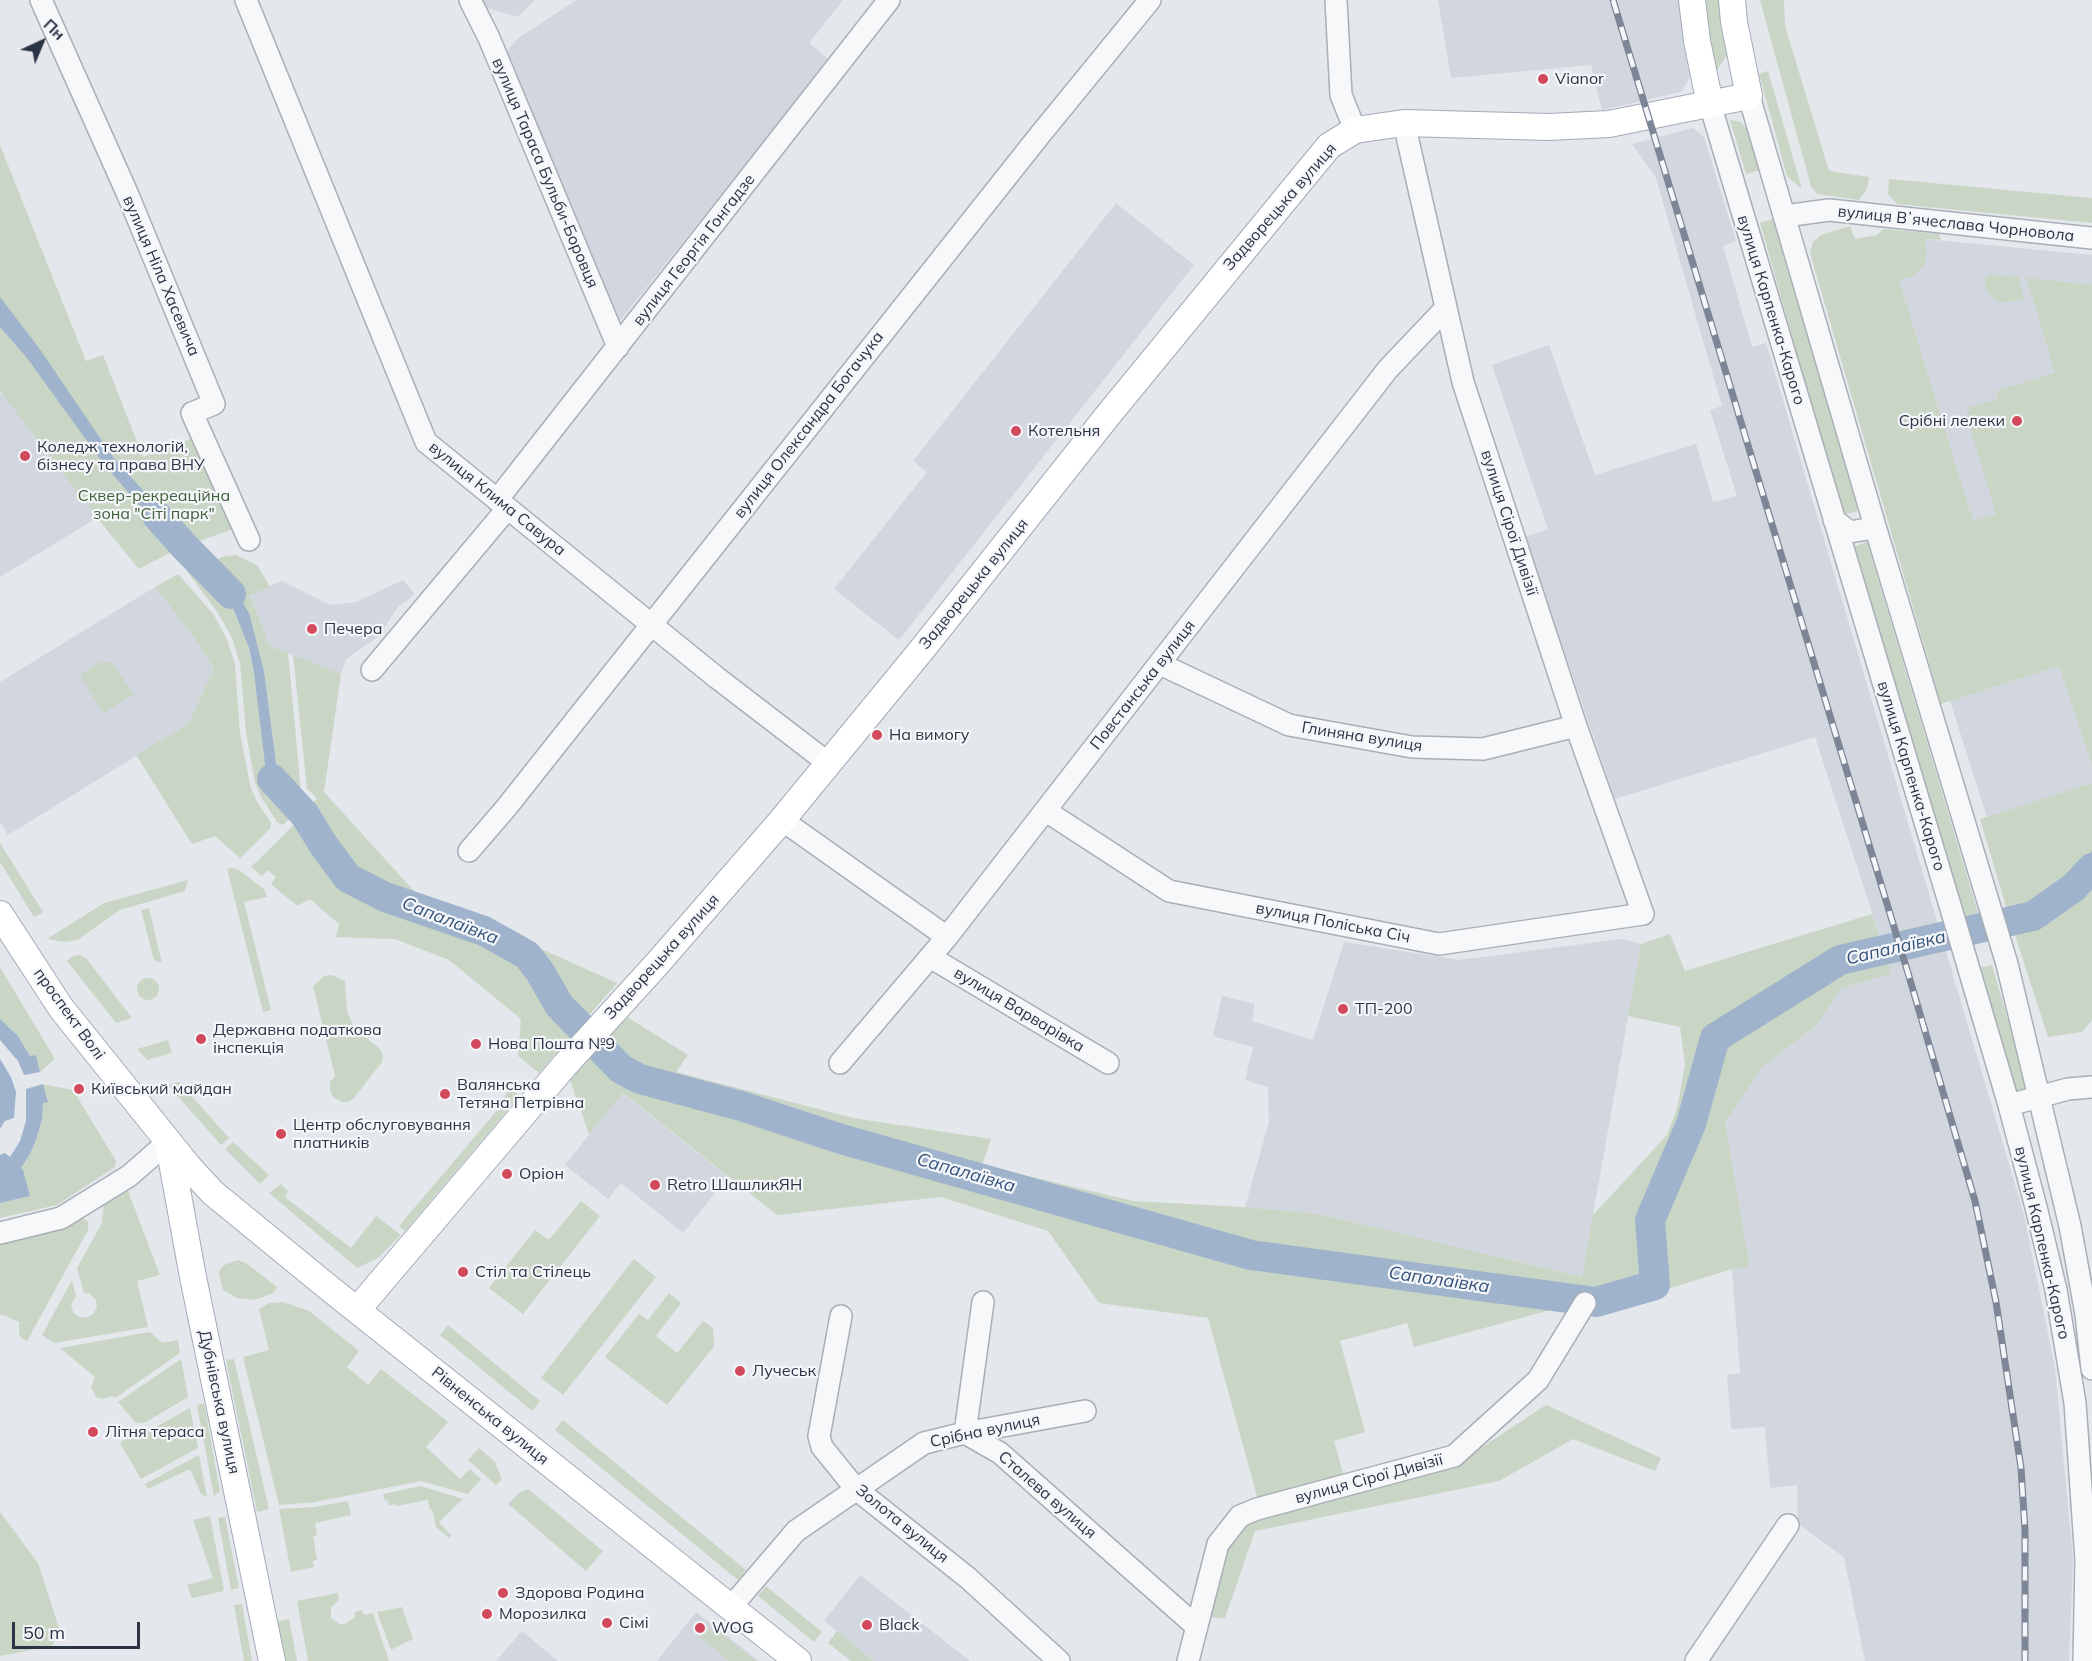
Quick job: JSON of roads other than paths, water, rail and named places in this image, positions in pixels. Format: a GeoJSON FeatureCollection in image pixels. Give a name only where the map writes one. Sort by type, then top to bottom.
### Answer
{"type":"FeatureCollection","features":[{"type":"Feature","properties":{"kind":"main road","name":"вулиця Карпенка-Карого"},"geometry":{"type":"LineString","coordinates":[[1692,0],[1697,41],[1710,104]]}},
{"type":"Feature","properties":{"kind":"main road","name":"вулиця Карпенка-Карого"},"geometry":{"type":"LineString","coordinates":[[1732,0],[1734,22],[1749,96]]}},
{"type":"Feature","properties":{"kind":"main road","name":"Задворецька вулиця"},"geometry":{"type":"LineString","coordinates":[[357,1310],[565,1065],[656,966],[782,820],[924,647],[1116,405],[1329,146],[1355,130],[1404,123],[1549,128],[1609,124],[1749,96]]}},
{"type":"Feature","properties":{"kind":"main road","name":"проспект Волі"},"geometry":{"type":"LineString","coordinates":[[0,914],[61,1008],[188,1166]]}},
{"type":"Feature","properties":{"kind":"main road","name":"Дубнівська вулиця"},"geometry":{"type":"LineString","coordinates":[[168,1142],[272,1661]]}},
{"type":"Feature","properties":{"kind":"main road","name":"Рівненська вулиця"},"geometry":{"type":"LineString","coordinates":[[188,1166],[213,1193],[357,1310],[798,1661]]}},
{"type":"Feature","properties":{"kind":"street","name":"вулиця Ніла Хасевича"},"geometry":{"type":"LineString","coordinates":[[41,0],[128,195],[214,404],[192,413],[249,540]]}},
{"type":"Feature","properties":{"kind":"street","name":"вулиця Клима Савура"},"geometry":{"type":"LineString","coordinates":[[246,0],[426,442],[651,624],[828,763]]}},
{"type":"Feature","properties":{"kind":"street","name":"вулиця Тараса Бульби-Боровця"},"geometry":{"type":"LineString","coordinates":[[470,0],[489,38],[618,347]]}},
{"type":"Feature","properties":{"kind":"street","name":"вулиця Георгія Гонгадзе"},"geometry":{"type":"LineString","coordinates":[[372,670],[502,505],[618,347],[889,0]]}},
{"type":"Feature","properties":{"kind":"street","name":"вулиця Олександра Богачука"},"geometry":{"type":"LineString","coordinates":[[469,851],[506,808],[1032,145],[1150,0]]}},
{"type":"Feature","properties":{"kind":"street"},"geometry":{"type":"LineString","coordinates":[[1336,0],[1341,95],[1355,130]]}},
{"type":"Feature","properties":{"kind":"street","name":"вулиця Карпенка-Карого"},"geometry":{"type":"LineString","coordinates":[[1749,96],[1874,523],[2007,964],[2070,1226],[2086,1314],[2092,1369]]}},
{"type":"Feature","properties":{"kind":"street","name":"вулиця Карпенка-Карого"},"geometry":{"type":"LineString","coordinates":[[1710,104],[2009,1105],[2056,1290],[2075,1403],[2086,1560],[2084,1661]]}},
{"type":"Feature","properties":{"kind":"street","name":"вулиця Сірої Дивізії"},"geometry":{"type":"LineString","coordinates":[[1404,123],[1463,382],[1575,726],[1643,915]]}},
{"type":"Feature","properties":{"kind":"street","name":"вулиця Вʼячеслава Чорновола"},"geometry":{"type":"LineString","coordinates":[[1785,216],[1829,210],[2092,238]]}},
{"type":"Feature","properties":{"kind":"street","name":"Повстанська вулиця"},"geometry":{"type":"LineString","coordinates":[[840,1063],[947,937],[1388,369],[1446,308]]}},
{"type":"Feature","properties":{"kind":"street"},"geometry":{"type":"LineString","coordinates":[[1834,520],[1850,532],[1867,529],[1874,523]]}},
{"type":"Feature","properties":{"kind":"street","name":"Глиняна вулиця"},"geometry":{"type":"LineString","coordinates":[[1160,664],[1288,725],[1412,747],[1483,749],[1575,726]]}},
{"type":"Feature","properties":{"kind":"street","name":"вулиця Поліська Січ"},"geometry":{"type":"LineString","coordinates":[[1046,811],[1169,891],[1439,944],[1643,915]]}},
{"type":"Feature","properties":{"kind":"street"},"geometry":{"type":"LineString","coordinates":[[782,820],[947,937]]}},
{"type":"Feature","properties":{"kind":"street","name":"вулиця Варварівка"},"geometry":{"type":"LineString","coordinates":[[930,957],[1108,1063]]}},
{"type":"Feature","properties":{"kind":"street"},"geometry":{"type":"LineString","coordinates":[[2009,1105],[2068,1089],[2092,1087]]}},
{"type":"Feature","properties":{"kind":"street"},"geometry":{"type":"LineString","coordinates":[[0,1233],[61,1218],[129,1176],[168,1142]]}},
{"type":"Feature","properties":{"kind":"street"},"geometry":{"type":"LineString","coordinates":[[965,1433],[983,1302]]}},
{"type":"Feature","properties":{"kind":"street","name":"вулиця Сірої Дивізії"},"geometry":{"type":"LineString","coordinates":[[1188,1661],[1218,1544],[1240,1516],[1257,1509],[1454,1456],[1538,1380],[1585,1303]]}},
{"type":"Feature","properties":{"kind":"street","name":"Золота вулиця"},"geometry":{"type":"LineString","coordinates":[[841,1316],[819,1436],[822,1447],[856,1489],[968,1578],[1059,1661]]}},
{"type":"Feature","properties":{"kind":"street","name":"Срібна вулиця"},"geometry":{"type":"LineString","coordinates":[[731,1607],[796,1531],[924,1443],[965,1433],[1085,1411]]}},
{"type":"Feature","properties":{"kind":"street","name":"Сталева вулиця"},"geometry":{"type":"LineString","coordinates":[[965,1433],[1000,1453],[1197,1627]]}},
{"type":"Feature","properties":{"kind":"street"},"geometry":{"type":"LineString","coordinates":[[1696,1661],[1788,1525]]}},
{"type":"Feature","properties":{"kind":"street","name":"вулиця Карпенка-Карого"},"geometry":{"type":"LineString","coordinates":[[2086,1560],[2092,1536]]}},
{"type":"Feature","properties":{"kind":"water"},"geometry":{"type":"Polygon","coordinates":[[[0,297],[39,348],[113,457],[191,544],[177,549],[103,463],[27,358],[0,327],[0,297]]]}},
{"type":"Feature","properties":{"kind":"water"},"geometry":{"type":"Polygon","coordinates":[[[211,562],[237,593],[249,613],[264,671],[277,770],[286,787],[303,804],[296,812],[270,790],[249,648],[230,600],[198,566],[211,562]]]}},
{"type":"Feature","properties":{"kind":"water"},"geometry":{"type":"Polygon","coordinates":[[[2092,851],[2092,883],[2079,896],[2037,926],[2014,932],[2007,910],[2028,905],[2065,879],[2092,851]]]}},
{"type":"Feature","properties":{"kind":"water"},"geometry":{"type":"Polygon","coordinates":[[[0,1019],[18,1036],[30,1056],[36,1055],[40,1072],[24,1075],[18,1061],[0,1040],[0,1019]]]}},
{"type":"Feature","properties":{"kind":"water"},"geometry":{"type":"Polygon","coordinates":[[[0,1059],[11,1077],[16,1092],[14,1118],[5,1121],[0,1129],[0,1059]]]}},
{"type":"Feature","properties":{"kind":"water"},"geometry":{"type":"Polygon","coordinates":[[[43,1084],[48,1102],[43,1103],[42,1120],[36,1140],[21,1168],[30,1196],[0,1203],[0,1155],[5,1153],[10,1157],[20,1141],[26,1121],[26,1089],[43,1084]]]}},
{"type":"Feature","properties":{"kind":"waterway","name":"Сапалаївка"},"geometry":{"type":"LineString","coordinates":[[157,516],[231,594]]}},
{"type":"Feature","properties":{"kind":"waterway","name":"Сапалаївка"},"geometry":{"type":"LineString","coordinates":[[272,779],[305,815],[348,878],[385,897],[484,931],[527,955],[559,1005],[621,1069],[640,1079],[741,1106],[841,1139],[1251,1255],[1596,1302],[1655,1285],[1650,1220],[1691,1124],[1715,1038],[1840,960],[2033,916],[2073,888],[2092,868]]}},
{"type":"Feature","properties":{"kind":"railway"},"geometry":{"type":"LineString","coordinates":[[1613,0],[1975,1201],[1996,1302],[2021,1468],[2025,1530],[2025,1661]]}},
{"type":"Feature","properties":{"kind":"place","name":"Vianor"},"geometry":{"type":"Point","coordinates":[1543,79]}},
{"type":"Feature","properties":{"kind":"place","name":"Срібні лелеки"},"geometry":{"type":"Point","coordinates":[2017,421]}},
{"type":"Feature","properties":{"kind":"place","name":"Котельня"},"geometry":{"type":"Point","coordinates":[1016,431]}},
{"type":"Feature","properties":{"kind":"place","name":"Коледж технологій, бізнесу та права ВНУ"},"geometry":{"type":"Point","coordinates":[25,456]}},
{"type":"Feature","properties":{"kind":"place","name":"Печера"},"geometry":{"type":"Point","coordinates":[312,629]}},
{"type":"Feature","properties":{"kind":"place","name":"На вимогу"},"geometry":{"type":"Point","coordinates":[877,735]}},
{"type":"Feature","properties":{"kind":"place","name":"ТП-200"},"geometry":{"type":"Point","coordinates":[1343,1009]}},
{"type":"Feature","properties":{"kind":"place","name":"Державна податкова інспекція"},"geometry":{"type":"Point","coordinates":[201,1039]}},
{"type":"Feature","properties":{"kind":"place","name":"Нова Пошта №9"},"geometry":{"type":"Point","coordinates":[476,1044]}},
{"type":"Feature","properties":{"kind":"place","name":"Київський майдан"},"geometry":{"type":"Point","coordinates":[79,1089]}},
{"type":"Feature","properties":{"kind":"place","name":"Валянська Тетяна Петрівна"},"geometry":{"type":"Point","coordinates":[445,1094]}},
{"type":"Feature","properties":{"kind":"place","name":"Центр обслуговування платників"},"geometry":{"type":"Point","coordinates":[281,1134]}},
{"type":"Feature","properties":{"kind":"place","name":"Оріон"},"geometry":{"type":"Point","coordinates":[507,1174]}},
{"type":"Feature","properties":{"kind":"place","name":"Retro ШашликЯН"},"geometry":{"type":"Point","coordinates":[655,1185]}},
{"type":"Feature","properties":{"kind":"place","name":"Стіл та Стілець"},"geometry":{"type":"Point","coordinates":[463,1272]}},
{"type":"Feature","properties":{"kind":"place","name":"Лучеськ"},"geometry":{"type":"Point","coordinates":[740,1371]}},
{"type":"Feature","properties":{"kind":"place","name":"Літня тераса"},"geometry":{"type":"Point","coordinates":[93,1432]}},
{"type":"Feature","properties":{"kind":"place","name":"Здорова Родина"},"geometry":{"type":"Point","coordinates":[503,1593]}},
{"type":"Feature","properties":{"kind":"place","name":"Морозилка"},"geometry":{"type":"Point","coordinates":[487,1614]}},
{"type":"Feature","properties":{"kind":"place","name":"Сімі"},"geometry":{"type":"Point","coordinates":[607,1623]}},
{"type":"Feature","properties":{"kind":"place","name":"Black"},"geometry":{"type":"Point","coordinates":[867,1625]}},
{"type":"Feature","properties":{"kind":"place","name":"WOG"},"geometry":{"type":"Point","coordinates":[700,1628]}},
{"type":"Feature","properties":{"kind":"park label","name":"Сквер-рекреаційна зона \"Сіті парк\""},"geometry":{"type":"Point","coordinates":[154,505]}}]}
